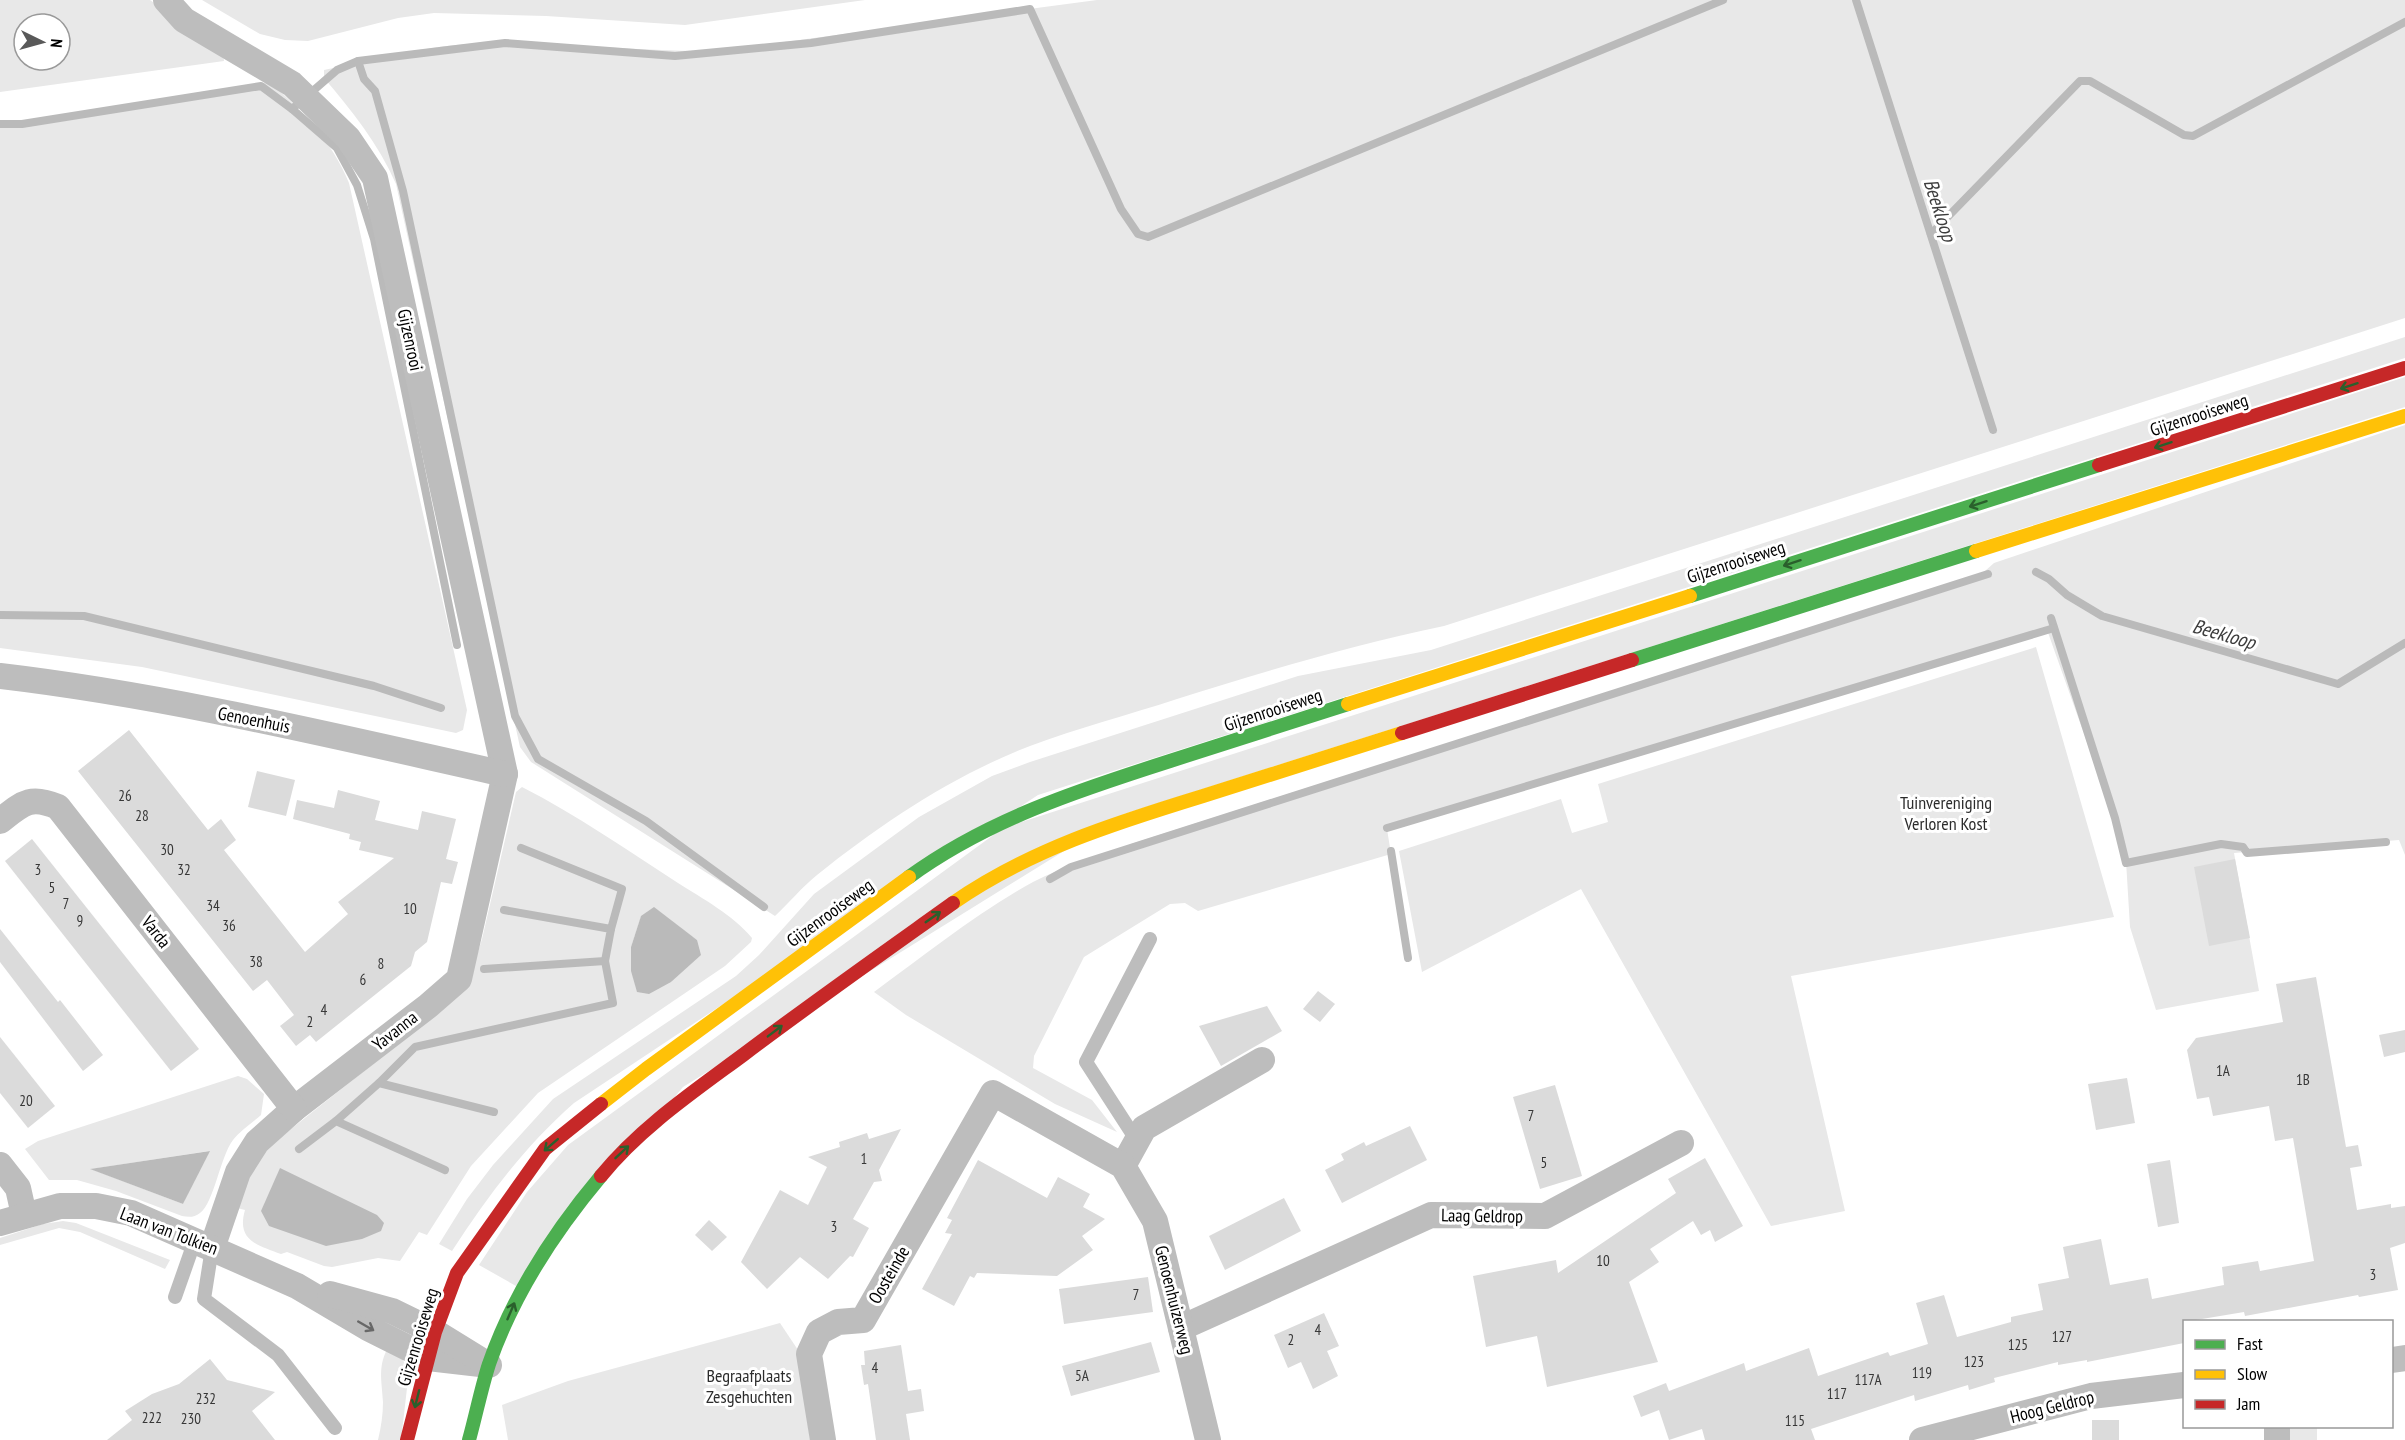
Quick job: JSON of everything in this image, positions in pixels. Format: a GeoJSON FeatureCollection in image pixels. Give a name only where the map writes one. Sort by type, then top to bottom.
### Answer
{"type":"FeatureCollection","features":[{"type":"Feature","properties":{"kind":"main road","name":"Gijzenrooiseweg"},"geometry":{"type":"LineString","coordinates":[[407,1440],[435,1332],[457,1273],[545,1149],[646,1069],[924,866],[1012,816],[1123,776],[2405,368]]}},
{"type":"Feature","properties":{"kind":"main road"},"geometry":{"type":"LineString","coordinates":[[469,1440],[489,1365],[515,1302],[570,1213],[613,1161],[656,1121],[838,984],[962,897],[1054,846],[1123,821],[2405,416]]}},
{"type":"Feature","properties":{"kind":"street","name":"Gijzenrooi"},"geometry":{"type":"LineString","coordinates":[[166,0],[184,20],[292,84],[348,138],[375,178],[505,774]]}},
{"type":"Feature","properties":{"kind":"street","name":"Genoenhuis"},"geometry":{"type":"LineString","coordinates":[[0,676],[77,685],[279,724],[505,774]]}},
{"type":"Feature","properties":{"kind":"street","name":"Yavanna"},"geometry":{"type":"LineString","coordinates":[[204,1244],[238,1172],[257,1142],[294,1109],[428,1006],[459,979],[505,774]]}},
{"type":"Feature","properties":{"kind":"street","name":"Varda"},"geometry":{"type":"LineString","coordinates":[[0,821],[24,802],[42,800],[58,807],[294,1109]]}},
{"type":"Feature","properties":{"kind":"street"},"geometry":{"type":"LineString","coordinates":[[1123,1166],[1144,1128],[1262,1060]]}},
{"type":"Feature","properties":{"kind":"street","name":"Oosteinde"},"geometry":{"type":"LineString","coordinates":[[823,1440],[809,1354],[819,1332],[838,1322],[863,1320],[993,1093],[1123,1166]]}},
{"type":"Feature","properties":{"kind":"street","name":"Laag Geldrop"},"geometry":{"type":"LineString","coordinates":[[1181,1328],[1431,1215],[1545,1216],[1681,1143]]}},
{"type":"Feature","properties":{"kind":"street"},"geometry":{"type":"LineString","coordinates":[[0,1165],[18,1188],[24,1215]]}},
{"type":"Feature","properties":{"kind":"street","name":"Genoenhuizerweg"},"geometry":{"type":"LineString","coordinates":[[1123,1166],[1155,1221],[1209,1440]]}},
{"type":"Feature","properties":{"kind":"street","name":"Laan van Tolkien"},"geometry":{"type":"LineString","coordinates":[[0,1223],[60,1206],[96,1206],[131,1213],[297,1286],[368,1328],[428,1358],[489,1365]]}},
{"type":"Feature","properties":{"kind":"street","name":"Laan van Tolkien"},"geometry":{"type":"LineString","coordinates":[[297,1286],[392,1311],[435,1332],[489,1365]]}},
{"type":"Feature","properties":{"kind":"street","name":"Hoog Geldrop"},"geometry":{"type":"LineString","coordinates":[[1922,1440],[2091,1396],[2183,1385]]}},
{"type":"Feature","properties":{"kind":"lane"},"geometry":{"type":"LineString","coordinates":[[1137,1141],[1086,1062],[1150,939]]}},
{"type":"Feature","properties":{"kind":"lane"},"geometry":{"type":"LineString","coordinates":[[175,1297],[204,1244]]}},
{"type":"Feature","properties":{"kind":"lane"},"geometry":{"type":"LineString","coordinates":[[204,1244],[204,1299],[278,1355],[335,1428]]}},
{"type":"Feature","properties":{"kind":"green space"},"geometry":{"type":"Polygon","coordinates":[[[0,0],[150,0],[223,53],[224,61],[0,92],[0,0]]]}},
{"type":"Feature","properties":{"kind":"green space"},"geometry":{"type":"Polygon","coordinates":[[[202,0],[865,0],[685,25],[546,16],[434,13],[398,18],[308,41],[285,40],[260,34],[202,0]]]}},
{"type":"Feature","properties":{"kind":"green space"},"geometry":{"type":"Polygon","coordinates":[[[1097,0],[2405,0],[2405,318],[1444,626],[1376,641],[1277,669],[1030,746],[945,786],[892,819],[817,875],[775,916],[531,762],[520,747],[396,184],[373,141],[324,78],[324,70],[409,52],[473,44],[522,43],[717,51],[1097,0]]]}},
{"type":"Feature","properties":{"kind":"green space"},"geometry":{"type":"Polygon","coordinates":[[[270,82],[316,128],[334,154],[349,183],[467,710],[463,730],[456,733],[142,667],[0,648],[0,124],[270,82]]]}},
{"type":"Feature","properties":{"kind":"green space"},"geometry":{"type":"Polygon","coordinates":[[[2405,337],[2405,358],[1038,795],[574,1103],[539,1137],[508,1173],[452,1251],[439,1244],[467,1199],[493,1165],[553,1099],[736,976],[759,955],[814,894],[919,817],[992,776],[1298,676],[1431,650],[2405,337]]]}},
{"type":"Feature","properties":{"kind":"green space"},"geometry":{"type":"Polygon","coordinates":[[[2405,377],[2405,407],[1124,814],[683,1087],[516,1286],[479,1265],[527,1192],[568,1145],[1003,828],[2405,377]]]}},
{"type":"Feature","properties":{"kind":"green space"},"geometry":{"type":"Polygon","coordinates":[[[2405,425],[2405,855],[2399,840],[2234,853],[2259,991],[2156,1010],[2130,927],[2126,861],[2121,838],[2046,627],[1387,829],[1391,854],[1198,911],[1185,903],[1170,904],[1084,957],[1034,1056],[1033,1068],[1092,1100],[1117,1132],[1055,1104],[906,1015],[874,992],[952,934],[1012,894],[1045,876],[1082,862],[1131,844],[1797,632],[1976,579],[1994,563],[2405,425]]]}},
{"type":"Feature","properties":{"kind":"green space","name":"Tuinvereniging Verloren Kost"},"geometry":{"type":"Polygon","coordinates":[[[2036,647],[2114,917],[1791,976],[1845,1211],[1771,1226],[1581,889],[1422,972],[1399,851],[1561,799],[1572,833],[1608,822],[1598,784],[2036,647]]]}},
{"type":"Feature","properties":{"kind":"green space"},"geometry":{"type":"Polygon","coordinates":[[[522,787],[602,833],[727,915],[752,938],[751,942],[725,966],[538,1093],[471,1166],[427,1235],[419,1232],[400,1261],[378,1258],[332,1267],[287,1252],[281,1254],[257,1244],[246,1235],[243,1220],[245,1210],[237,1208],[245,1184],[267,1148],[446,1006],[469,981],[482,939],[516,792],[522,787]],[[641,917],[631,947],[631,971],[671,982],[697,940],[680,928],[641,917]]]}},
{"type":"Feature","properties":{"kind":"green space"},"geometry":{"type":"Polygon","coordinates":[[[238,1076],[247,1079],[264,1094],[261,1115],[233,1140],[228,1148],[205,1208],[200,1213],[189,1217],[77,1180],[49,1180],[25,1149],[38,1141],[238,1076]],[[209,1151],[91,1169],[183,1204],[209,1151]]]}},
{"type":"Feature","properties":{"kind":"green space"},"geometry":{"type":"Polygon","coordinates":[[[63,1221],[76,1223],[170,1260],[165,1269],[80,1232],[59,1228],[0,1245],[0,1238],[43,1224],[63,1221]]]}},
{"type":"Feature","properties":{"kind":"green space","name":"Begraafplaats Zesgehuchten"},"geometry":{"type":"Polygon","coordinates":[[[780,1323],[798,1350],[810,1440],[508,1440],[502,1405],[568,1381],[780,1323]]]}},
{"type":"Feature","properties":{"kind":"green space"},"geometry":{"type":"Polygon","coordinates":[[[389,1346],[400,1355],[409,1371],[401,1440],[378,1440],[383,1407],[382,1367],[389,1346]]]}},
{"type":"Feature","properties":{"kind":"green space"},"geometry":{"type":"Polygon","coordinates":[[[2288,1428],[2317,1428],[2317,1440],[2286,1440],[2288,1428]]]}},
{"type":"Feature","properties":{"kind":"shaded area"},"geometry":{"type":"Polygon","coordinates":[[[654,907],[697,940],[701,955],[671,982],[649,994],[637,992],[631,971],[631,947],[641,916],[654,907]]]}},
{"type":"Feature","properties":{"kind":"shaded area"},"geometry":{"type":"Polygon","coordinates":[[[210,1151],[183,1204],[90,1169],[210,1151]]]}},
{"type":"Feature","properties":{"kind":"shaded area"},"geometry":{"type":"Polygon","coordinates":[[[280,1168],[377,1215],[384,1223],[381,1231],[362,1239],[326,1246],[269,1226],[261,1211],[280,1168]]]}},
{"type":"Feature","properties":{"kind":"building"},"geometry":{"type":"Polygon","coordinates":[[[129,730],[208,830],[221,819],[236,840],[224,850],[305,952],[348,914],[338,902],[394,858],[359,850],[361,842],[349,839],[350,834],[293,819],[297,800],[334,808],[338,790],[380,801],[375,820],[418,830],[422,811],[456,819],[446,859],[458,862],[452,884],[441,882],[427,942],[415,952],[411,966],[316,1042],[310,1035],[296,1046],[280,1026],[294,1015],[267,980],[253,991],[78,771],[129,730]]]}},
{"type":"Feature","properties":{"kind":"building"},"geometry":{"type":"Polygon","coordinates":[[[257,771],[295,780],[286,816],[248,807],[257,771]]]}},
{"type":"Feature","properties":{"kind":"building"},"geometry":{"type":"Polygon","coordinates":[[[32,839],[199,1049],[171,1071],[5,861],[32,839]]]}},
{"type":"Feature","properties":{"kind":"building"},"geometry":{"type":"Polygon","coordinates":[[[2235,859],[2250,938],[2209,946],[2194,867],[2235,859]]]}},
{"type":"Feature","properties":{"kind":"building"},"geometry":{"type":"Polygon","coordinates":[[[0,929],[103,1055],[83,1071],[0,962],[0,929]]]}},
{"type":"Feature","properties":{"kind":"building"},"geometry":{"type":"Polygon","coordinates":[[[2316,977],[2346,1147],[2358,1145],[2362,1166],[2350,1168],[2357,1210],[2391,1204],[2391,1208],[2405,1206],[2405,1243],[2390,1248],[2398,1290],[2245,1316],[2244,1312],[2183,1320],[2183,1343],[2087,1362],[2087,1360],[2058,1365],[2058,1362],[1994,1378],[1995,1382],[1969,1390],[1968,1385],[1915,1401],[1914,1395],[1811,1429],[1815,1440],[1705,1440],[1702,1429],[1669,1440],[1659,1410],[1641,1417],[1633,1396],[1666,1383],[1669,1391],[1744,1363],[1746,1371],[1809,1348],[1818,1376],[1888,1352],[1890,1356],[1928,1344],[1916,1303],[1944,1295],[1957,1337],[2011,1322],[2011,1317],[2043,1310],[2038,1284],[2069,1278],[2063,1247],[2101,1239],[2110,1285],[2148,1278],[2152,1299],[2224,1285],[2222,1267],[2258,1261],[2260,1271],[2314,1261],[2293,1138],[2275,1141],[2269,1106],[2213,1116],[2209,1097],[2197,1099],[2187,1050],[2196,1038],[2283,1022],[2276,984],[2316,977]]]}},
{"type":"Feature","properties":{"kind":"building"},"geometry":{"type":"Polygon","coordinates":[[[1318,991],[1335,1004],[1320,1022],[1303,1009],[1318,991]]]}},
{"type":"Feature","properties":{"kind":"building"},"geometry":{"type":"Polygon","coordinates":[[[1267,1006],[1282,1031],[1221,1066],[1199,1026],[1267,1006]]]}},
{"type":"Feature","properties":{"kind":"building"},"geometry":{"type":"Polygon","coordinates":[[[2405,1030],[2405,1052],[2384,1057],[2379,1035],[2405,1030]]]}},
{"type":"Feature","properties":{"kind":"building"},"geometry":{"type":"Polygon","coordinates":[[[0,1037],[55,1106],[28,1128],[0,1093],[0,1037]]]}},
{"type":"Feature","properties":{"kind":"building"},"geometry":{"type":"Polygon","coordinates":[[[2127,1078],[2135,1123],[2096,1130],[2088,1084],[2127,1078]]]}},
{"type":"Feature","properties":{"kind":"building"},"geometry":{"type":"Polygon","coordinates":[[[1555,1085],[1582,1176],[1540,1189],[1513,1097],[1555,1085]]]}},
{"type":"Feature","properties":{"kind":"building"},"geometry":{"type":"Polygon","coordinates":[[[1410,1126],[1427,1160],[1342,1203],[1325,1170],[1344,1160],[1341,1154],[1364,1142],[1366,1146],[1410,1126]]]}},
{"type":"Feature","properties":{"kind":"building"},"geometry":{"type":"Polygon","coordinates":[[[901,1129],[879,1170],[882,1181],[874,1182],[853,1219],[869,1228],[853,1257],[850,1256],[828,1279],[800,1257],[767,1289],[741,1262],[780,1190],[808,1205],[827,1167],[808,1157],[840,1147],[839,1142],[867,1133],[869,1139],[901,1129]]]}},
{"type":"Feature","properties":{"kind":"building"},"geometry":{"type":"Polygon","coordinates":[[[1705,1158],[1743,1226],[1715,1242],[1710,1230],[1701,1235],[1693,1221],[1650,1249],[1659,1262],[1629,1282],[1658,1362],[1547,1387],[1537,1336],[1486,1347],[1473,1276],[1556,1260],[1558,1273],[1676,1193],[1668,1179],[1705,1158]]]}},
{"type":"Feature","properties":{"kind":"building"},"geometry":{"type":"Polygon","coordinates":[[[978,1160],[1047,1198],[1058,1177],[1090,1194],[1083,1207],[1105,1219],[1082,1236],[1093,1250],[1057,1276],[977,1273],[974,1278],[970,1276],[954,1306],[922,1289],[952,1234],[945,1233],[952,1220],[947,1218],[978,1160]]]}},
{"type":"Feature","properties":{"kind":"building"},"geometry":{"type":"Polygon","coordinates":[[[2170,1160],[2179,1223],[2158,1227],[2147,1164],[2170,1160]]]}},
{"type":"Feature","properties":{"kind":"building"},"geometry":{"type":"Polygon","coordinates":[[[1284,1198],[1301,1231],[1225,1270],[1209,1236],[1284,1198]]]}},
{"type":"Feature","properties":{"kind":"building"},"geometry":{"type":"Polygon","coordinates":[[[709,1220],[727,1237],[712,1251],[695,1235],[709,1220]]]}},
{"type":"Feature","properties":{"kind":"building"},"geometry":{"type":"Polygon","coordinates":[[[1148,1277],[1153,1312],[1064,1324],[1059,1289],[1148,1277]]]}},
{"type":"Feature","properties":{"kind":"building"},"geometry":{"type":"Polygon","coordinates":[[[1324,1313],[1339,1346],[1327,1351],[1338,1376],[1313,1389],[1301,1362],[1288,1368],[1274,1335],[1324,1313]]]}},
{"type":"Feature","properties":{"kind":"building"},"geometry":{"type":"Polygon","coordinates":[[[1151,1342],[1160,1372],[1071,1396],[1062,1366],[1151,1342]]]}},
{"type":"Feature","properties":{"kind":"building"},"geometry":{"type":"Polygon","coordinates":[[[901,1345],[908,1391],[921,1389],[924,1411],[906,1414],[910,1440],[876,1440],[868,1384],[864,1385],[861,1365],[865,1365],[864,1351],[901,1345]]]}},
{"type":"Feature","properties":{"kind":"building"},"geometry":{"type":"Polygon","coordinates":[[[210,1359],[227,1380],[275,1392],[252,1411],[275,1440],[107,1440],[132,1420],[125,1411],[152,1394],[179,1384],[210,1359]]]}},
{"type":"Feature","properties":{"kind":"building"},"geometry":{"type":"Polygon","coordinates":[[[2092,1420],[2119,1420],[2119,1440],[2092,1440],[2092,1420]]]}},
{"type":"Feature","properties":{"kind":"waterway"},"geometry":{"type":"LineString","coordinates":[[457,645],[374,239],[357,185],[337,148],[292,109],[337,70],[358,61],[505,43],[675,56],[811,43],[1030,9],[1121,209],[1138,234],[1148,237],[1723,0]]}},
{"type":"Feature","properties":{"kind":"waterway","name":"Beekloop"},"geometry":{"type":"LineString","coordinates":[[1856,0],[1993,430]]}},
{"type":"Feature","properties":{"kind":"waterway"},"geometry":{"type":"LineString","coordinates":[[1931,234],[2080,81],[2090,81],[2184,135],[2193,136],[2405,22]]}},
{"type":"Feature","properties":{"kind":"waterway"},"geometry":{"type":"LineString","coordinates":[[358,61],[364,79],[375,91],[403,191],[515,716],[538,759],[646,821],[764,907]]}},
{"type":"Feature","properties":{"kind":"waterway"},"geometry":{"type":"LineString","coordinates":[[0,124],[22,124],[261,86],[292,109]]}},
{"type":"Feature","properties":{"kind":"waterway","name":"Beekloop"},"geometry":{"type":"LineString","coordinates":[[2036,572],[2049,579],[2067,595],[2102,616],[2338,684],[2405,643]]}},
{"type":"Feature","properties":{"kind":"waterway"},"geometry":{"type":"LineString","coordinates":[[1050,879],[1071,867],[1988,574]]}},
{"type":"Feature","properties":{"kind":"waterway"},"geometry":{"type":"LineString","coordinates":[[0,615],[84,616],[374,686],[441,708]]}},
{"type":"Feature","properties":{"kind":"waterway"},"geometry":{"type":"LineString","coordinates":[[2051,618],[2115,818],[2126,863],[2221,844],[2243,847],[2247,853],[2386,842]]}},
{"type":"Feature","properties":{"kind":"waterway"},"geometry":{"type":"LineString","coordinates":[[1387,828],[2054,628]]}},
{"type":"Feature","properties":{"kind":"waterway"},"geometry":{"type":"LineString","coordinates":[[521,848],[622,889],[611,929]]}},
{"type":"Feature","properties":{"kind":"waterway"},"geometry":{"type":"LineString","coordinates":[[1391,851],[1408,958]]}},
{"type":"Feature","properties":{"kind":"waterway"},"geometry":{"type":"LineString","coordinates":[[504,910],[611,929],[605,961]]}},
{"type":"Feature","properties":{"kind":"waterway"},"geometry":{"type":"LineString","coordinates":[[379,1083],[415,1047],[613,1003],[605,961],[484,969]]}},
{"type":"Feature","properties":{"kind":"waterway"},"geometry":{"type":"LineString","coordinates":[[336,1121],[379,1083],[494,1112]]}},
{"type":"Feature","properties":{"kind":"waterway"},"geometry":{"type":"LineString","coordinates":[[299,1149],[336,1121],[445,1170]]}},
{"type":"Feature","properties":{"kind":"traffic: fast"},"geometry":{"type":"LineString","coordinates":[[1690,596],[2099,465]]}},
{"type":"Feature","properties":{"kind":"traffic: fast"},"geometry":{"type":"LineString","coordinates":[[1632,660],[1976,551]]}},
{"type":"Feature","properties":{"kind":"traffic: fast"},"geometry":{"type":"LineString","coordinates":[[909,877],[970,839],[1035,808],[1136,772],[1348,704]]}},
{"type":"Feature","properties":{"kind":"traffic: fast"},"geometry":{"type":"LineString","coordinates":[[469,1440],[489,1364],[510,1313],[551,1242],[601,1176]]}},
{"type":"Feature","properties":{"kind":"traffic: slow"},"geometry":{"type":"LineString","coordinates":[[1976,551],[2405,416]]}},
{"type":"Feature","properties":{"kind":"traffic: slow"},"geometry":{"type":"LineString","coordinates":[[1348,704],[1690,596]]}},
{"type":"Feature","properties":{"kind":"traffic: slow"},"geometry":{"type":"LineString","coordinates":[[953,903],[982,884],[1042,853],[1105,828],[1402,733]]}},
{"type":"Feature","properties":{"kind":"traffic: slow"},"geometry":{"type":"LineString","coordinates":[[601,1104],[909,877]]}},
{"type":"Feature","properties":{"kind":"traffic: jam"},"geometry":{"type":"LineString","coordinates":[[2099,465],[2405,368]]}},
{"type":"Feature","properties":{"kind":"traffic: jam"},"geometry":{"type":"LineString","coordinates":[[1402,733],[1632,660]]}},
{"type":"Feature","properties":{"kind":"traffic: jam"},"geometry":{"type":"LineString","coordinates":[[601,1176],[650,1126],[686,1097],[953,903]]}},
{"type":"Feature","properties":{"kind":"traffic: jam"},"geometry":{"type":"LineString","coordinates":[[407,1440],[435,1332],[457,1273],[545,1149],[601,1104]]}}]}
